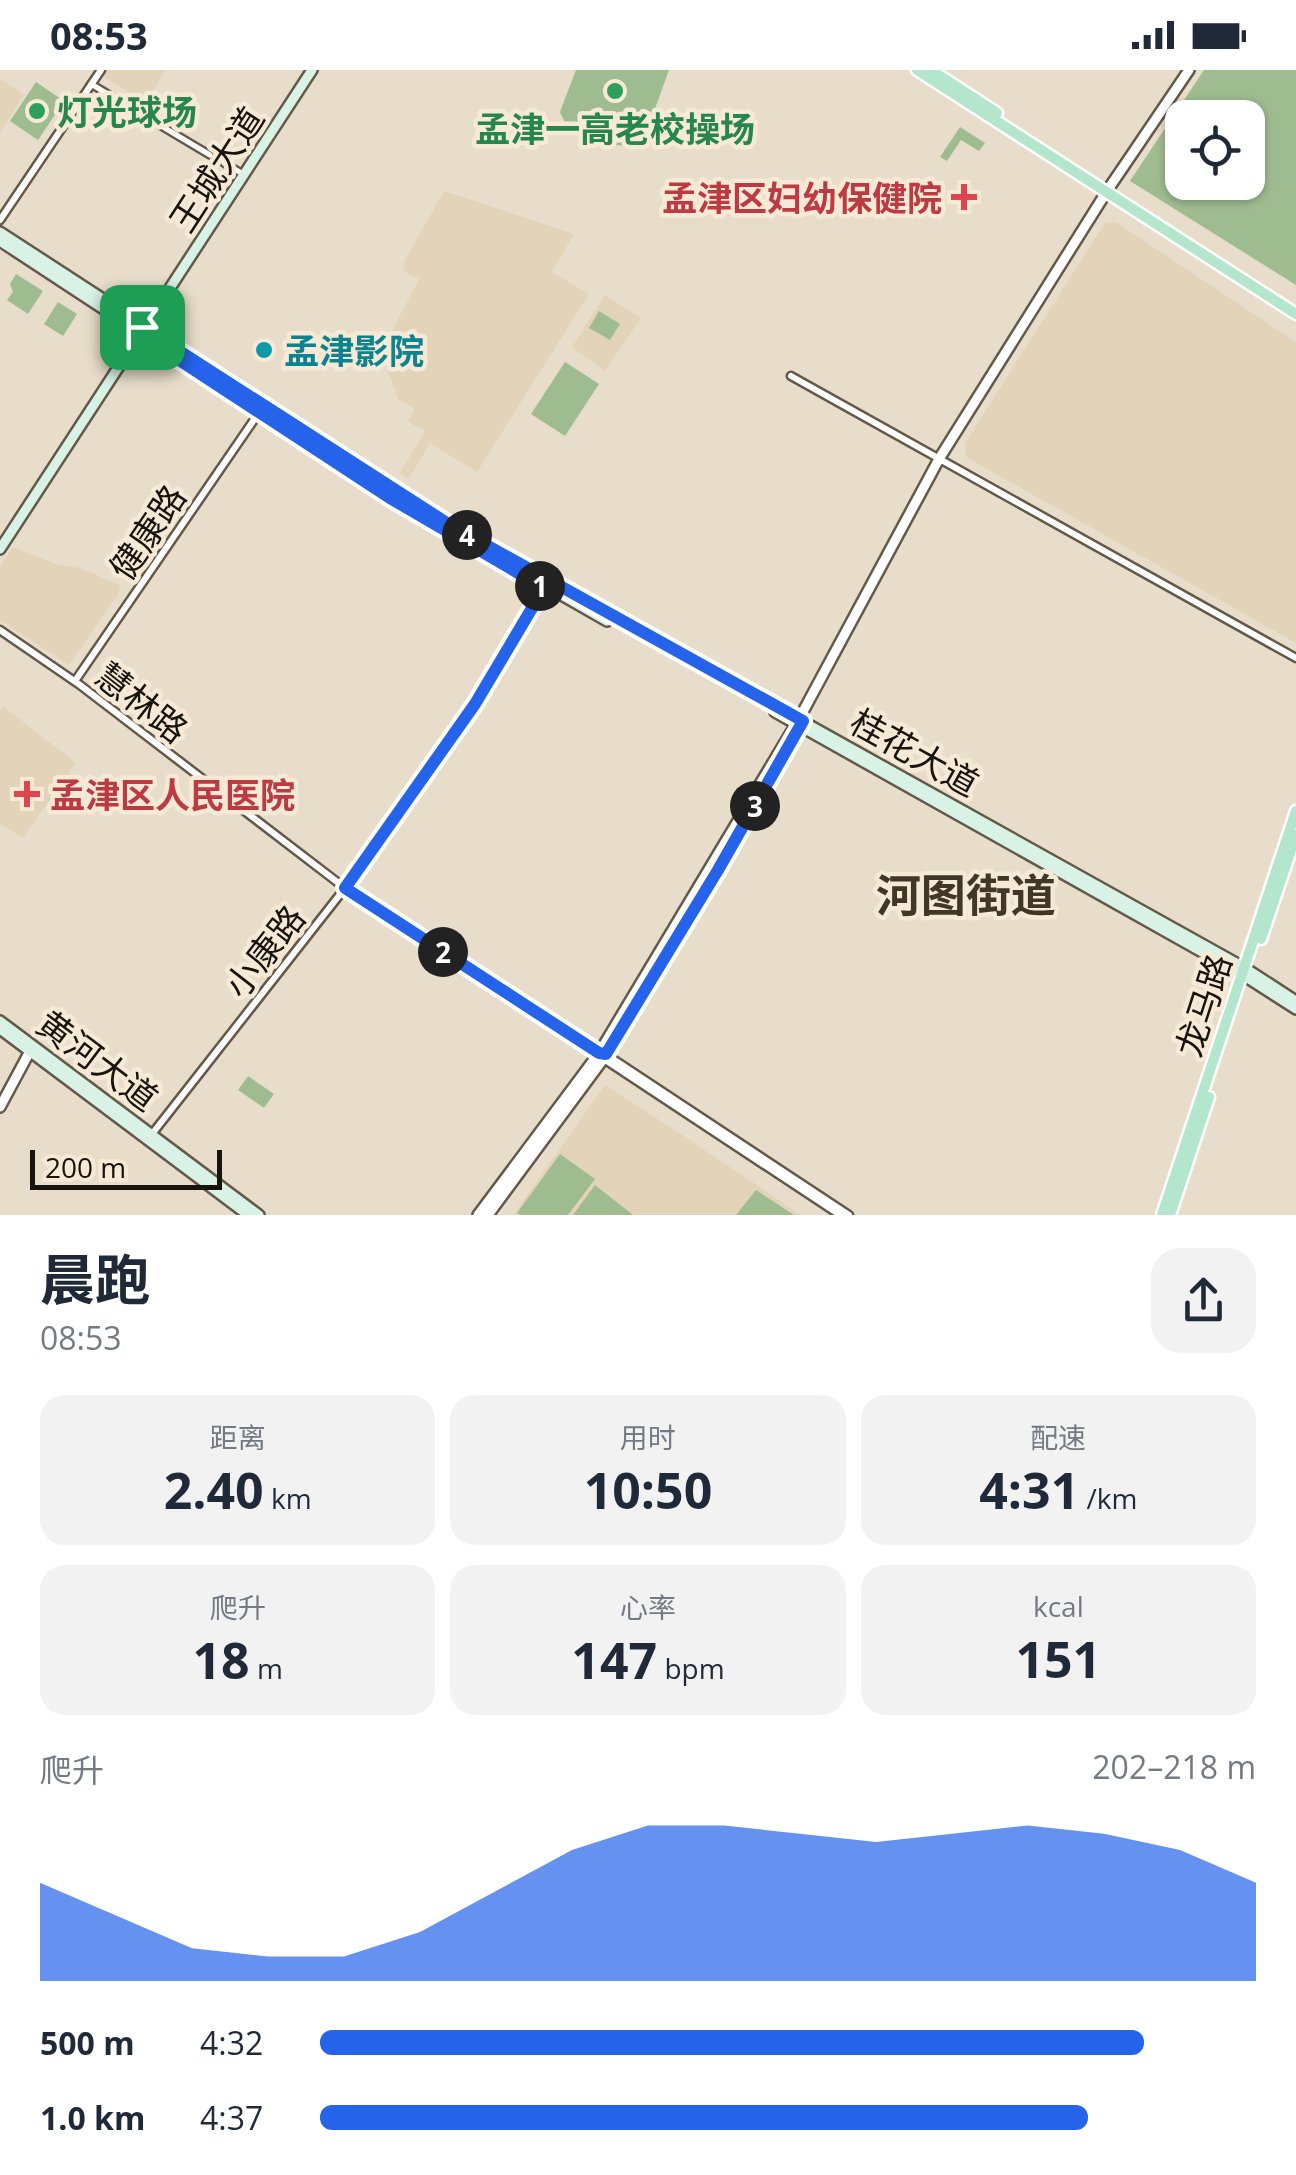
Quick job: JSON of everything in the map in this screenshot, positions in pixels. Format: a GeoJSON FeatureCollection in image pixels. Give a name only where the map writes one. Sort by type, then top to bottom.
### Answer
{"type":"FeatureCollection","features":[{"type":"Feature","properties":{"kind":"main road","name":"王城大道"},"geometry":{"type":"LineString","coordinates":[[0,549],[245,175],[309,70]]}},
{"type":"Feature","properties":{"kind":"main road","name":"王城大道"},"geometry":{"type":"LineString","coordinates":[[0,540],[142,331],[309,70]]}},
{"type":"Feature","properties":{"kind":"main road"},"geometry":{"type":"LineString","coordinates":[[917,70],[1111,190]]}},
{"type":"Feature","properties":{"kind":"main road"},"geometry":{"type":"LineString","coordinates":[[931,70],[1296,311]]}},
{"type":"Feature","properties":{"kind":"main road","name":"桂花大道"},"geometry":{"type":"LineString","coordinates":[[0,232],[390,498],[544,588],[799,722]]}},
{"type":"Feature","properties":{"kind":"main road","name":"桂花大道"},"geometry":{"type":"LineString","coordinates":[[0,240],[450,525],[1296,1001]]}},
{"type":"Feature","properties":{"kind":"main road","name":"龙马路"},"geometry":{"type":"LineString","coordinates":[[1166,1215],[1296,811]]}},
{"type":"Feature","properties":{"kind":"main road","name":"龙马路"},"geometry":{"type":"LineString","coordinates":[[1246,974],[1296,835]]}},
{"type":"Feature","properties":{"kind":"main road","name":"桂花大道"},"geometry":{"type":"LineString","coordinates":[[1246,974],[1296,1009]]}},
{"type":"Feature","properties":{"kind":"main road","name":"黄河大道"},"geometry":{"type":"LineString","coordinates":[[0,1021],[258,1215]]}},
{"type":"Feature","properties":{"kind":"main road","name":"黄河大道"},"geometry":{"type":"LineString","coordinates":[[0,1029],[248,1215]]}},
{"type":"Feature","properties":{"kind":"street"},"geometry":{"type":"LineString","coordinates":[[0,220],[101,70]]}},
{"type":"Feature","properties":{"kind":"street"},"geometry":{"type":"LineString","coordinates":[[488,1215],[603,1055],[799,722],[942,460],[1111,190],[1192,70]]}},
{"type":"Feature","properties":{"kind":"street"},"geometry":{"type":"LineString","coordinates":[[92,84],[210,154]]}},
{"type":"Feature","properties":{"kind":"street"},"geometry":{"type":"LineString","coordinates":[[224,163],[245,175]]}},
{"type":"Feature","properties":{"kind":"street"},"geometry":{"type":"LineString","coordinates":[[791,376],[1296,658]]}},
{"type":"Feature","properties":{"kind":"street","name":"健康路"},"geometry":{"type":"LineString","coordinates":[[75,682],[260,411]]}},
{"type":"Feature","properties":{"kind":"street","name":"小康路"},"geometry":{"type":"LineString","coordinates":[[148,1140],[345,888],[475,704],[544,588]]}},
{"type":"Feature","properties":{"kind":"street","name":"慧林路"},"geometry":{"type":"LineString","coordinates":[[0,630],[75,682],[345,888],[848,1215]]}},
{"type":"Feature","properties":{"kind":"street"},"geometry":{"type":"LineString","coordinates":[[0,1107],[30,1052]]}},
{"type":"Feature","properties":{"kind":"street"},"geometry":{"type":"LineString","coordinates":[[478,1215],[603,1055]]}},
{"type":"Feature","properties":{"kind":"street","name":"慧林路"},"geometry":{"type":"LineString","coordinates":[[603,1055],[840,1215]]}},
{"type":"Feature","properties":{"kind":"shaded area"},"geometry":{"type":"Polygon","coordinates":[[[103,70],[166,70],[145,103],[101,75],[103,70]]]}},
{"type":"Feature","properties":{"kind":"shaded area"},"geometry":{"type":"Polygon","coordinates":[[[0,78],[24,95],[0,133],[0,78]]]}},
{"type":"Feature","properties":{"kind":"shaded area"},"geometry":{"type":"Polygon","coordinates":[[[444,191],[574,234],[552,272],[589,294],[477,472],[430,443],[409,479],[400,473],[425,431],[408,422],[415,409],[398,399],[381,352],[419,279],[403,270],[405,260],[444,191]]]}},
{"type":"Feature","properties":{"kind":"shaded area"},"geometry":{"type":"Polygon","coordinates":[[[1116,222],[1296,342],[1296,643],[966,457],[965,443],[1104,224],[1116,222]]]}},
{"type":"Feature","properties":{"kind":"shaded area"},"geometry":{"type":"Polygon","coordinates":[[[605,295],[641,318],[605,371],[572,347],[605,295]]]}},
{"type":"Feature","properties":{"kind":"shaded area"},"geometry":{"type":"Polygon","coordinates":[[[13,547],[120,585],[119,593],[69,665],[0,620],[0,566],[13,547]]]}},
{"type":"Feature","properties":{"kind":"shaded area","name":"孟津区人民医院"},"geometry":{"type":"Polygon","coordinates":[[[3,706],[76,763],[23,838],[0,824],[3,706]]]}},
{"type":"Feature","properties":{"kind":"shaded area"},"geometry":{"type":"Polygon","coordinates":[[[605,1085],[690,1140],[801,1215],[513,1215],[605,1085]]]}},
{"type":"Feature","properties":{"kind":"green space","name":"孟津一高老校操场"},"geometry":{"type":"Polygon","coordinates":[[[576,70],[669,70],[640,150],[595,142],[575,133],[567,124],[560,112],[576,70]]]}},
{"type":"Feature","properties":{"kind":"green space"},"geometry":{"type":"Polygon","coordinates":[[[1204,70],[1296,70],[1296,285],[1130,181],[1165,128],[1165,200],[1265,200],[1265,100],[1184,100],[1204,70]]]}},
{"type":"Feature","properties":{"kind":"green space","name":"灯光球场"},"geometry":{"type":"Polygon","coordinates":[[[36,82],[64,101],[38,140],[10,121],[36,82]]]}},
{"type":"Feature","properties":{"kind":"green space"},"geometry":{"type":"Polygon","coordinates":[[[960,127],[985,143],[979,151],[961,140],[947,161],[940,157],[960,127]]]}},
{"type":"Feature","properties":{"kind":"green space"},"geometry":{"type":"Polygon","coordinates":[[[16,274],[43,291],[28,314],[7,300],[13,292],[10,284],[16,274]]]}},
{"type":"Feature","properties":{"kind":"green space"},"geometry":{"type":"Polygon","coordinates":[[[58,302],[77,314],[63,336],[44,324],[58,302]]]}},
{"type":"Feature","properties":{"kind":"green space"},"geometry":{"type":"Polygon","coordinates":[[[599,311],[620,324],[610,340],[589,328],[599,311]]]}},
{"type":"Feature","properties":{"kind":"green space"},"geometry":{"type":"Polygon","coordinates":[[[565,362],[599,384],[565,436],[531,414],[565,362]]]}},
{"type":"Feature","properties":{"kind":"green space"},"geometry":{"type":"Polygon","coordinates":[[[248,1076],[274,1094],[264,1108],[238,1090],[248,1076]]]}},
{"type":"Feature","properties":{"kind":"green space"},"geometry":{"type":"Polygon","coordinates":[[[560,1154],[595,1179],[568,1215],[517,1213],[560,1154]]]}},
{"type":"Feature","properties":{"kind":"green space"},"geometry":{"type":"Polygon","coordinates":[[[595,1185],[633,1215],[573,1215],[595,1185]]]}},
{"type":"Feature","properties":{"kind":"green space"},"geometry":{"type":"Polygon","coordinates":[[[756,1190],[794,1215],[736,1215],[756,1190]]]}},
{"type":"Feature","properties":{"kind":"place","name":"孟津一高老校操场"},"geometry":{"type":"Point","coordinates":[615,91]}},
{"type":"Feature","properties":{"kind":"place","name":"灯光球场"},"geometry":{"type":"Point","coordinates":[37,111]}},
{"type":"Feature","properties":{"kind":"place","name":"孟津区妇幼保健院"},"geometry":{"type":"Point","coordinates":[964,197]}},
{"type":"Feature","properties":{"kind":"place","name":"孟津影院"},"geometry":{"type":"Point","coordinates":[264,350]}},
{"type":"Feature","properties":{"kind":"place","name":"孟津区人民医院"},"geometry":{"type":"Point","coordinates":[27,794]}},
{"type":"Feature","properties":{"kind":"district","name":"河图街道"},"geometry":{"type":"Point","coordinates":[966,894]}},
{"type":"Feature","properties":{"kind":"route"},"geometry":{"type":"LineString","coordinates":[[142,327],[450,525],[803,721],[606,1054],[345,888],[475,704],[544,588],[390,498],[138,333],[142,327]]}}]}
